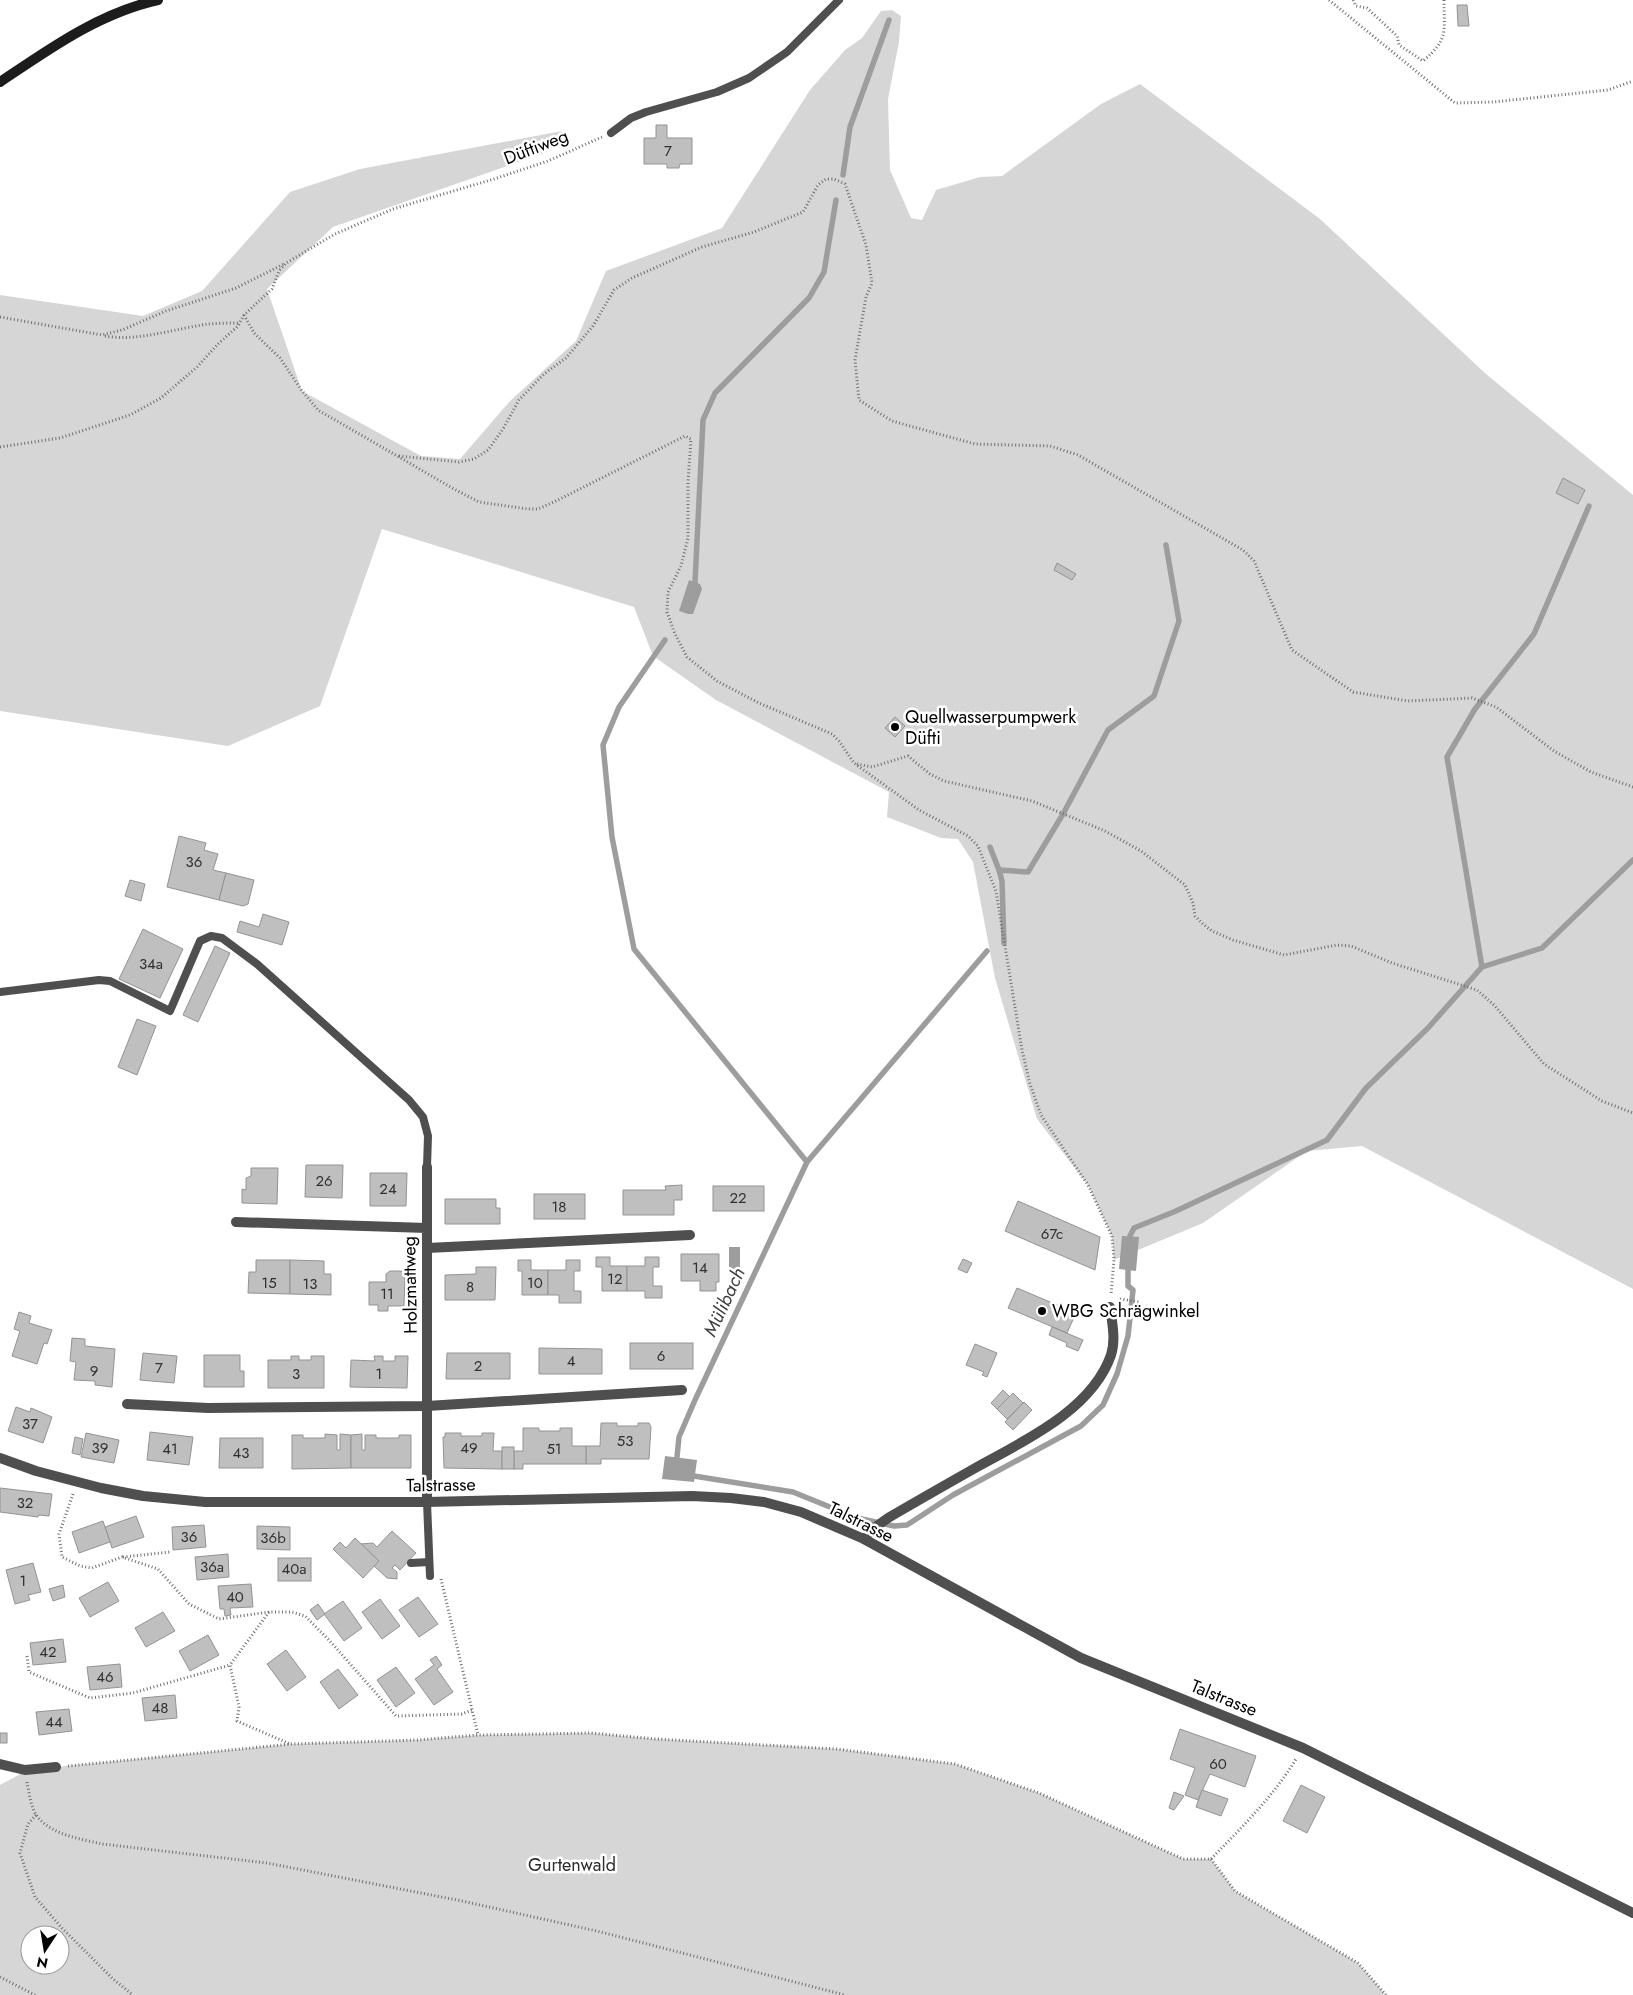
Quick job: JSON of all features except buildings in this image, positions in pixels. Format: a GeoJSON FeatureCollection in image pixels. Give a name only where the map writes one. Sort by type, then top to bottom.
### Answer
{"type":"FeatureCollection","features":[{"type":"Feature","properties":{"kind":"street"},"geometry":{"type":"LineString","coordinates":[[0,82],[60,43],[94,24],[124,10],[158,0]]}},
{"type":"Feature","properties":{"kind":"street"},"geometry":{"type":"LineString","coordinates":[[427,1168],[427,1228]]}},
{"type":"Feature","properties":{"kind":"street","name":"Holzmattweg"},"geometry":{"type":"LineString","coordinates":[[236,1222],[427,1228],[427,1502]]}},
{"type":"Feature","properties":{"kind":"street"},"geometry":{"type":"LineString","coordinates":[[427,1248],[690,1234]]}},
{"type":"Feature","properties":{"kind":"street"},"geometry":{"type":"LineString","coordinates":[[864,1539],[874,1528],[888,1518],[1018,1444],[1072,1408],[1091,1390],[1102,1375],[1111,1354],[1113,1333],[1110,1307]]}},
{"type":"Feature","properties":{"kind":"street"},"geometry":{"type":"LineString","coordinates":[[127,1404],[208,1408],[427,1406],[682,1390]]}},
{"type":"Feature","properties":{"kind":"street","name":"Talstrasse"},"geometry":{"type":"LineString","coordinates":[[0,1458],[36,1471],[143,1496],[205,1502],[427,1502],[692,1496],[764,1502],[801,1512],[864,1539],[1081,1658],[1303,1748],[1633,1913]]}},
{"type":"Feature","properties":{"kind":"street"},"geometry":{"type":"LineString","coordinates":[[0,1764],[25,1770],[56,1767]]}},
{"type":"Feature","properties":{"kind":"lane"},"geometry":{"type":"LineString","coordinates":[[611,133],[631,118],[646,112],[717,92],[749,78],[787,52],[839,0]]}},
{"type":"Feature","properties":{"kind":"lane"},"geometry":{"type":"LineString","coordinates":[[0,992],[99,980],[110,981],[170,1011],[200,942],[211,936],[222,938],[257,964],[409,1100],[423,1117],[428,1136],[427,1168]]}},
{"type":"Feature","properties":{"kind":"lane"},"geometry":{"type":"LineString","coordinates":[[427,1502],[430,1576]]}},
{"type":"Feature","properties":{"kind":"lane"},"geometry":{"type":"LineString","coordinates":[[412,1563],[429,1562]]}},
{"type":"Feature","properties":{"kind":"path"},"geometry":{"type":"LineString","coordinates":[[1329,0],[1455,103],[1493,102],[1608,90],[1633,80]]}},
{"type":"Feature","properties":{"kind":"path"},"geometry":{"type":"LineString","coordinates":[[1353,0],[1356,6],[1367,8],[1396,36],[1399,45],[1423,61],[1434,51],[1444,37],[1444,0]]}},
{"type":"Feature","properties":{"kind":"path","name":"Düftiweg"},"geometry":{"type":"LineString","coordinates":[[244,315],[272,289],[279,271],[286,263],[335,234],[393,209],[539,164],[611,133]]}},
{"type":"Feature","properties":{"kind":"path"},"geometry":{"type":"LineString","coordinates":[[399,456],[459,462],[474,458],[488,450],[503,429],[519,400],[544,374],[566,358],[593,326],[614,290],[632,278],[702,246],[754,232],[803,212],[818,185],[826,179],[834,179],[845,184],[866,245],[872,283],[866,297],[855,360],[859,400],[892,421],[975,444],[1050,446],[1078,455],[1243,550],[1254,561],[1292,650],[1353,692],[1408,701],[1472,698],[1496,707],[1554,752],[1591,772],[1633,787]]}},
{"type":"Feature","properties":{"kind":"path"},"geometry":{"type":"LineString","coordinates":[[102,335],[122,330],[166,311],[236,288],[286,263]]}},
{"type":"Feature","properties":{"kind":"path"},"geometry":{"type":"LineString","coordinates":[[244,315],[254,333],[280,358],[302,391],[318,410],[479,502],[538,509],[628,465],[669,442],[685,436],[692,439],[688,482],[688,538],[681,566],[668,592],[668,612],[675,634],[687,657],[717,681],[759,704],[832,734],[854,763],[919,810],[968,836],[978,846],[996,891],[1022,1050],[1030,1084],[1041,1115],[1088,1186],[1112,1236],[1114,1260],[1110,1307]]}},
{"type":"Feature","properties":{"kind":"path"},"geometry":{"type":"LineString","coordinates":[[0,447],[60,438],[130,415],[161,398],[197,367],[219,342],[240,323],[244,315]]}},
{"type":"Feature","properties":{"kind":"path"},"geometry":{"type":"LineString","coordinates":[[0,317],[114,338],[210,324],[240,323]]}},
{"type":"Feature","properties":{"kind":"path"},"geometry":{"type":"LineString","coordinates":[[854,763],[872,767],[908,756],[930,774],[944,781],[1032,801],[1105,832],[1141,851],[1185,885],[1193,903],[1196,916],[1212,931],[1284,955],[1337,945],[1351,946],[1392,963],[1477,990],[1494,1005],[1544,1064],[1602,1101],[1633,1113]]}},
{"type":"Feature","properties":{"kind":"path"},"geometry":{"type":"LineString","coordinates":[[1124,1299],[1139,1302]]}},
{"type":"Feature","properties":{"kind":"path"},"geometry":{"type":"LineString","coordinates":[[78,1482],[59,1534],[62,1557],[80,1566],[92,1568],[122,1557],[170,1552]]}},
{"type":"Feature","properties":{"kind":"path"},"geometry":{"type":"LineString","coordinates":[[122,1557],[158,1569],[189,1604],[219,1619],[269,1612],[292,1612],[305,1616],[329,1640],[396,1716],[462,1714],[472,1710]]}},
{"type":"Feature","properties":{"kind":"path"},"geometry":{"type":"LineString","coordinates":[[430,1576],[441,1578],[478,1735]]}},
{"type":"Feature","properties":{"kind":"path"},"geometry":{"type":"LineString","coordinates":[[27,1656],[30,1672],[90,1698],[133,1693],[230,1665],[269,1612]]}},
{"type":"Feature","properties":{"kind":"path"},"geometry":{"type":"LineString","coordinates":[[230,1665],[239,1707],[237,1720],[291,1744]]}},
{"type":"Feature","properties":{"kind":"path"},"geometry":{"type":"LineString","coordinates":[[56,1767],[291,1744],[417,1740],[478,1735],[591,1733],[837,1750],[955,1764],[1039,1793],[1183,1859],[1211,1859],[1284,1778],[1303,1748]]}},
{"type":"Feature","properties":{"kind":"path"},"geometry":{"type":"LineString","coordinates":[[25,1770],[30,1798],[36,1815],[43,1823],[58,1832],[102,1844],[267,1862],[462,1901],[601,1932],[845,1995]]}},
{"type":"Feature","properties":{"kind":"path"},"geometry":{"type":"LineString","coordinates":[[36,1815],[28,1824],[20,1853],[34,1897],[106,1972],[133,1995]]}},
{"type":"Feature","properties":{"kind":"path"},"geometry":{"type":"LineString","coordinates":[[1211,1859],[1235,1891],[1358,1962],[1386,1995]]}},
{"type":"Feature","properties":{"kind":"path"},"geometry":{"type":"LineString","coordinates":[[0,1977],[35,1995]]}},
{"type":"Feature","properties":{"kind":"green space"},"geometry":{"type":"Polygon","coordinates":[[[892,10],[901,16],[899,42],[888,99],[890,170],[911,218],[922,220],[936,190],[980,177],[1002,176],[1101,104],[1140,84],[1320,219],[1486,374],[1633,495],[1633,1289],[1362,1146],[1307,1151],[1203,1223],[1114,1260],[1112,1236],[1088,1185],[1037,1119],[995,978],[973,862],[958,839],[941,838],[887,817],[889,792],[716,700],[653,656],[634,607],[382,529],[320,706],[228,746],[0,711],[0,295],[143,316],[202,291],[290,192],[360,169],[562,131],[550,151],[333,227],[267,289],[302,391],[421,456],[460,459],[510,401],[576,341],[606,271],[722,228],[810,90],[845,50],[862,38],[881,11],[892,10]]]}},
{"type":"Feature","properties":{"kind":"green space","name":"Gurtenwald"},"geometry":{"type":"Polygon","coordinates":[[[591,1733],[656,1739],[837,1749],[955,1764],[1039,1793],[1183,1859],[1211,1859],[1235,1891],[1358,1963],[1386,1995],[0,1995],[0,1785],[25,1770],[291,1744],[417,1740],[478,1735],[591,1733]]]}},
{"type":"Feature","properties":{"kind":"shaded area"},"geometry":{"type":"Polygon","coordinates":[[[689,580],[700,584],[702,589],[693,614],[679,611],[689,580]]]}},
{"type":"Feature","properties":{"kind":"shaded area"},"geometry":{"type":"Polygon","coordinates":[[[1122,1236],[1139,1237],[1136,1271],[1119,1269],[1122,1236]]]}},
{"type":"Feature","properties":{"kind":"shaded area"},"geometry":{"type":"Polygon","coordinates":[[[729,1247],[740,1247],[740,1271],[729,1271],[729,1247]]]}},
{"type":"Feature","properties":{"kind":"shaded area"},"geometry":{"type":"Polygon","coordinates":[[[665,1456],[697,1460],[694,1482],[662,1479],[665,1456]]]}},
{"type":"Feature","properties":{"kind":"waterway"},"geometry":{"type":"LineString","coordinates":[[843,175],[850,127],[889,20]]}},
{"type":"Feature","properties":{"kind":"waterway"},"geometry":{"type":"LineString","coordinates":[[695,582],[703,420],[715,393],[809,298],[824,272],[836,200]]}},
{"type":"Feature","properties":{"kind":"waterway"},"geometry":{"type":"LineString","coordinates":[[1482,967],[1447,757],[1475,709],[1534,634],[1589,506]]}},
{"type":"Feature","properties":{"kind":"waterway"},"geometry":{"type":"LineString","coordinates":[[1004,943],[1002,881],[999,870],[1028,872],[1063,814],[1108,730],[1154,696],[1179,621],[1166,545]]}},
{"type":"Feature","properties":{"kind":"waterway"},"geometry":{"type":"LineString","coordinates":[[665,640],[619,707],[603,745],[612,837],[634,949],[807,1162]]}},
{"type":"Feature","properties":{"kind":"waterway"},"geometry":{"type":"LineString","coordinates":[[990,847],[999,870]]}},
{"type":"Feature","properties":{"kind":"waterway"},"geometry":{"type":"LineString","coordinates":[[1130,1236],[1134,1228],[1176,1211],[1327,1140],[1366,1088],[1428,1028],[1482,967],[1542,948],[1633,860]]}},
{"type":"Feature","properties":{"kind":"waterway","name":"Mülibach"},"geometry":{"type":"LineString","coordinates":[[677,1457],[679,1437],[695,1400],[807,1162],[987,951]]}},
{"type":"Feature","properties":{"kind":"waterway"},"geometry":{"type":"LineString","coordinates":[[694,1476],[793,1492],[857,1518],[894,1526],[907,1525],[953,1495],[1081,1426],[1103,1405],[1117,1374],[1128,1336],[1133,1290],[1128,1286],[1128,1270]]}},
{"type":"Feature","properties":{"kind":"place","name":"Quellwasserpumpwerk Düfti"},"geometry":{"type":"Point","coordinates":[895,727]}},
{"type":"Feature","properties":{"kind":"place","name":"WBG Schrägwinkel"},"geometry":{"type":"Point","coordinates":[1042,1311]}}]}
